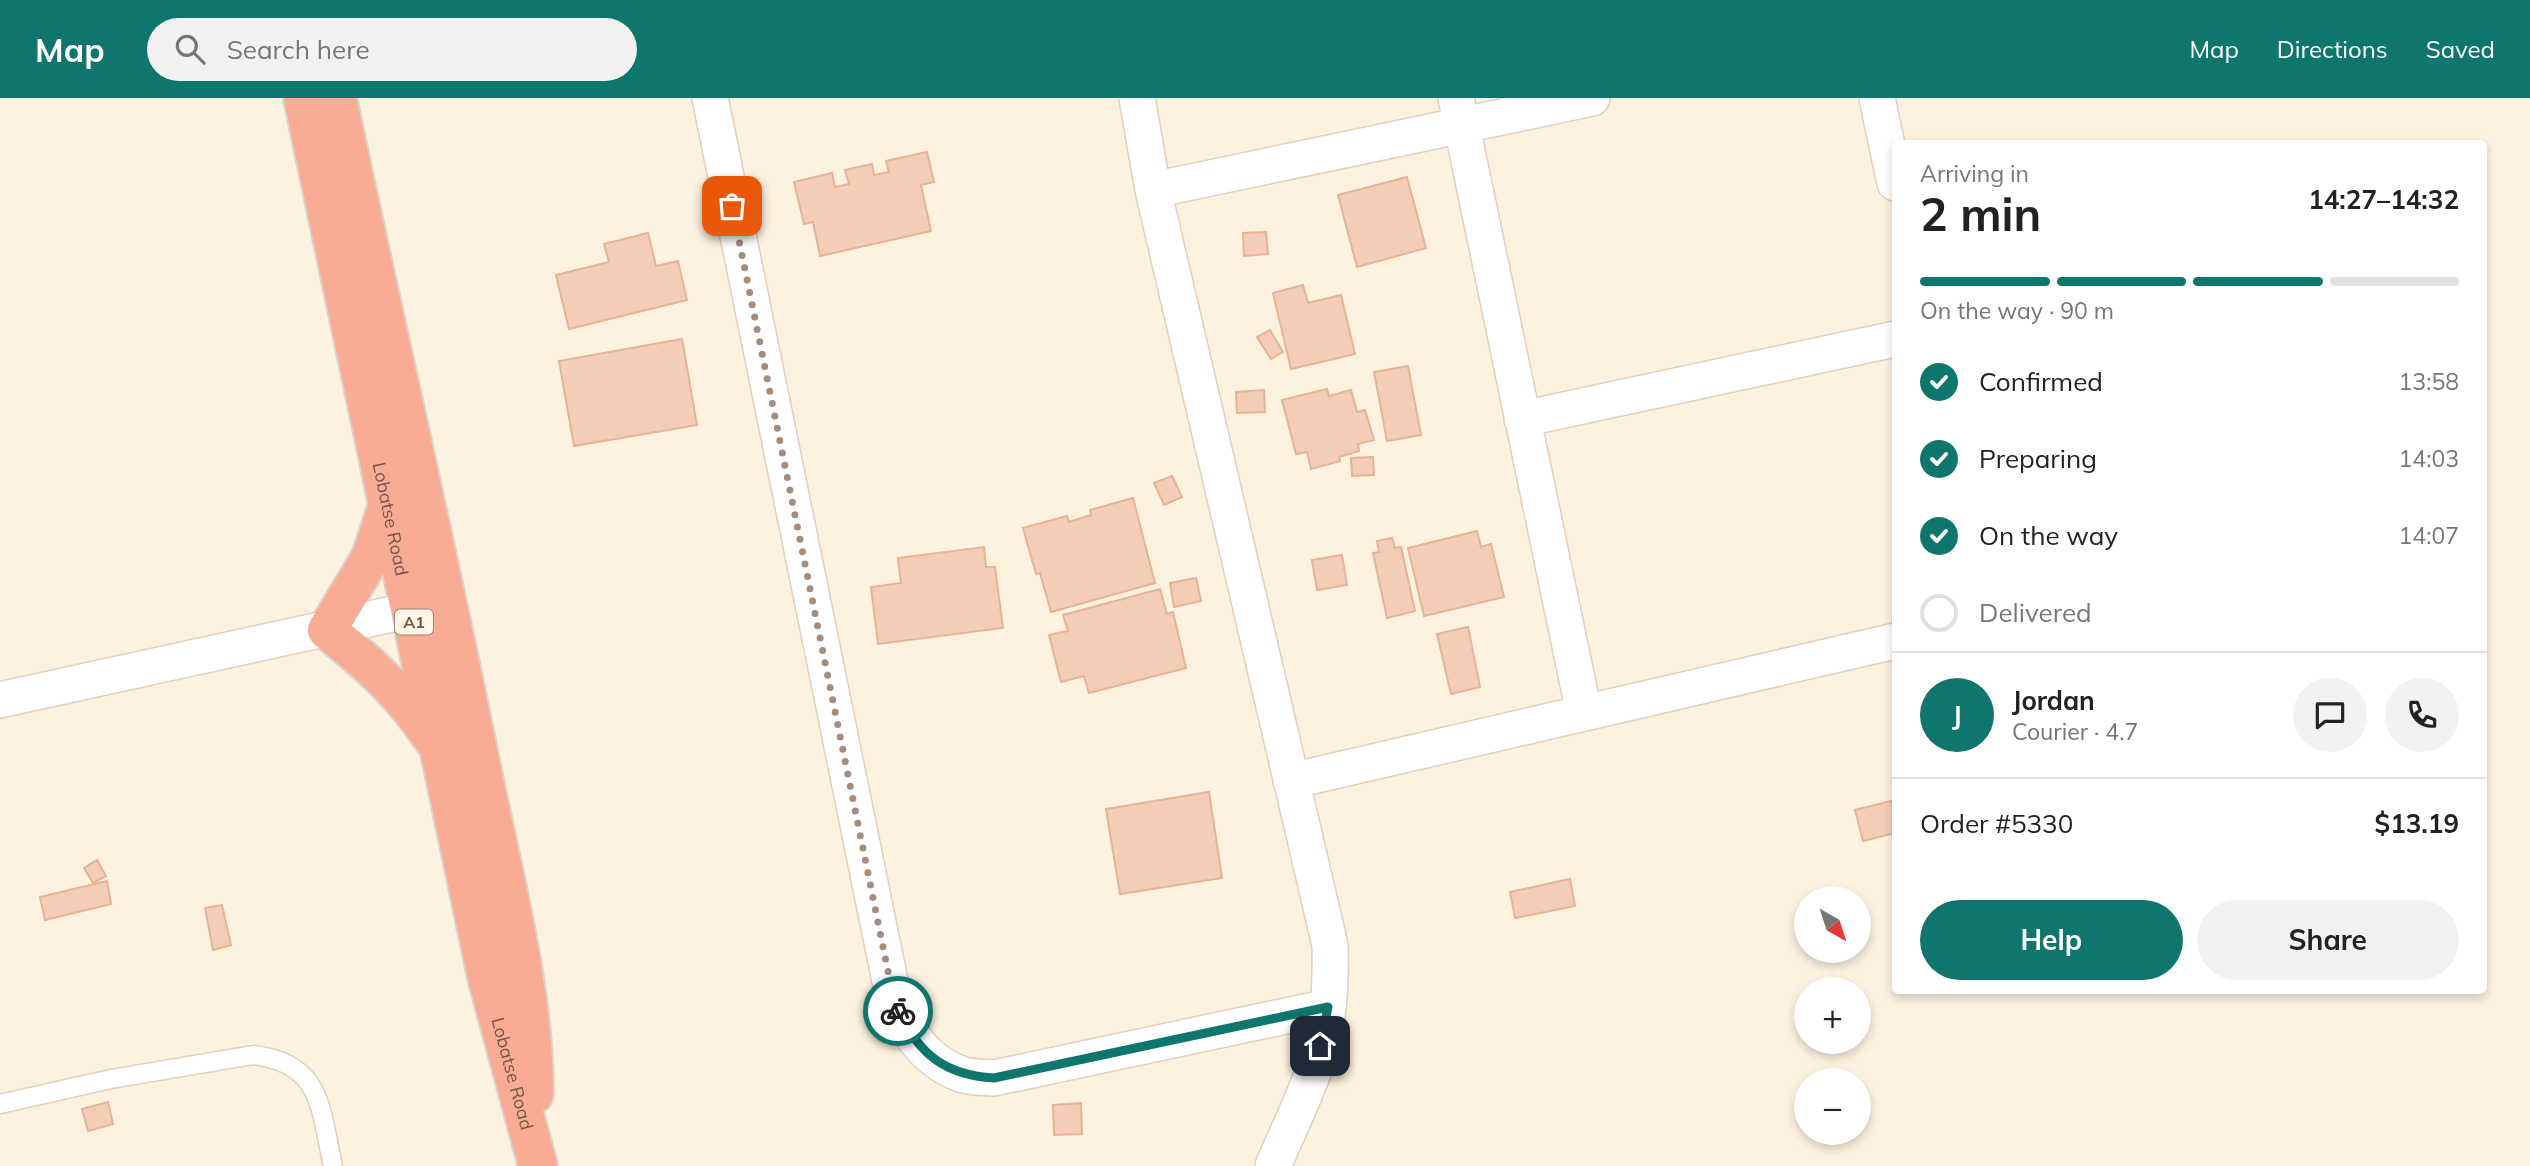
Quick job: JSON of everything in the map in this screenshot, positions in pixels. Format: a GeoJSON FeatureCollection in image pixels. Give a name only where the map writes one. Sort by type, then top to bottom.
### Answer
{"type":"FeatureCollection","features":[{"type":"Feature","properties":{"kind":"highway","name":"Lobatse Road"},"geometry":{"type":"LineString","coordinates":[[303,98],[487,977],[536,1155]]}},
{"type":"Feature","properties":{"kind":"highway","name":"Lobatse Road"},"geometry":{"type":"LineString","coordinates":[[337,98],[449,603],[524,981],[534,1057],[536,1155]]}},
{"type":"Feature","properties":{"kind":"highway"},"geometry":{"type":"LineString","coordinates":[[389,502],[371,557],[327,630],[388,681],[414,711],[442,753]]}},
{"type":"Feature","properties":{"kind":"street"},"geometry":{"type":"LineString","coordinates":[[710,98],[891,986],[896,1006],[907,1029],[917,1043],[941,1064],[962,1075],[994,1078],[1328,1007]]}},
{"type":"Feature","properties":{"kind":"street"},"geometry":{"type":"LineString","coordinates":[[1137,98],[1153,190],[1329,945],[1331,983],[1315,1065],[1273,1166]]}},
{"type":"Feature","properties":{"kind":"street"},"geometry":{"type":"LineString","coordinates":[[1153,190],[1459,112],[1592,98]]}},
{"type":"Feature","properties":{"kind":"street"},"geometry":{"type":"LineString","coordinates":[[1877,98],[1892,169]]}},
{"type":"Feature","properties":{"kind":"street"},"geometry":{"type":"LineString","coordinates":[[1459,112],[1584,713]]}},
{"type":"Feature","properties":{"kind":"street"},"geometry":{"type":"LineString","coordinates":[[1522,419],[1892,340]]}},
{"type":"Feature","properties":{"kind":"street"},"geometry":{"type":"LineString","coordinates":[[0,700],[327,630],[411,609],[449,603]]}},
{"type":"Feature","properties":{"kind":"street"},"geometry":{"type":"LineString","coordinates":[[1291,781],[1892,642]]}},
{"type":"Feature","properties":{"kind":"lane"},"geometry":{"type":"LineString","coordinates":[[0,1104],[124,1077],[253,1055],[271,1057],[287,1063],[312,1085],[333,1166]]}},
{"type":"Feature","properties":{"kind":"building"},"geometry":{"type":"Polygon","coordinates":[[[927,152],[934,182],[921,185],[931,231],[820,256],[813,222],[804,224],[794,182],[832,173],[835,187],[849,184],[845,170],[872,164],[874,175],[889,172],[886,161],[927,152]]]}},
{"type":"Feature","properties":{"kind":"building"},"geometry":{"type":"Polygon","coordinates":[[[1407,177],[1426,248],[1357,267],[1338,195],[1407,177]]]}},
{"type":"Feature","properties":{"kind":"building"},"geometry":{"type":"Polygon","coordinates":[[[1266,232],[1268,254],[1244,256],[1243,233],[1266,232]]]}},
{"type":"Feature","properties":{"kind":"building"},"geometry":{"type":"Polygon","coordinates":[[[648,233],[656,266],[678,261],[687,300],[569,329],[556,275],[609,262],[604,244],[648,233]]]}},
{"type":"Feature","properties":{"kind":"building"},"geometry":{"type":"Polygon","coordinates":[[[1303,285],[1308,303],[1341,295],[1355,354],[1291,369],[1273,293],[1303,285]]]}},
{"type":"Feature","properties":{"kind":"building"},"geometry":{"type":"Polygon","coordinates":[[[1270,330],[1283,352],[1271,359],[1257,337],[1270,330]]]}},
{"type":"Feature","properties":{"kind":"building"},"geometry":{"type":"Polygon","coordinates":[[[682,339],[697,425],[574,446],[559,361],[682,339]]]}},
{"type":"Feature","properties":{"kind":"building"},"geometry":{"type":"Polygon","coordinates":[[[1408,366],[1421,435],[1387,441],[1374,372],[1408,366]]]}},
{"type":"Feature","properties":{"kind":"building"},"geometry":{"type":"Polygon","coordinates":[[[1327,389],[1329,396],[1351,390],[1357,412],[1365,410],[1374,440],[1358,444],[1359,451],[1339,457],[1340,461],[1311,469],[1307,452],[1296,454],[1282,400],[1327,389]]]}},
{"type":"Feature","properties":{"kind":"building"},"geometry":{"type":"Polygon","coordinates":[[[1264,390],[1265,412],[1237,413],[1236,392],[1264,390]]]}},
{"type":"Feature","properties":{"kind":"building"},"geometry":{"type":"Polygon","coordinates":[[[1373,457],[1374,475],[1352,476],[1351,458],[1373,457]]]}},
{"type":"Feature","properties":{"kind":"building"},"geometry":{"type":"Polygon","coordinates":[[[1172,476],[1182,497],[1164,505],[1154,483],[1172,476]]]}},
{"type":"Feature","properties":{"kind":"building"},"geometry":{"type":"Polygon","coordinates":[[[1133,498],[1155,583],[1051,612],[1040,573],[1036,574],[1023,528],[1067,516],[1069,522],[1091,515],[1090,510],[1133,498]]]}},
{"type":"Feature","properties":{"kind":"building"},"geometry":{"type":"Polygon","coordinates":[[[1477,531],[1481,547],[1491,544],[1504,597],[1424,616],[1408,548],[1477,531]]]}},
{"type":"Feature","properties":{"kind":"building"},"geometry":{"type":"Polygon","coordinates":[[[1392,538],[1395,548],[1401,547],[1415,611],[1387,618],[1373,553],[1379,552],[1377,541],[1392,538]]]}},
{"type":"Feature","properties":{"kind":"building"},"geometry":{"type":"Polygon","coordinates":[[[984,547],[986,567],[995,567],[1003,628],[878,644],[871,587],[901,583],[898,558],[984,547]]]}},
{"type":"Feature","properties":{"kind":"building"},"geometry":{"type":"Polygon","coordinates":[[[1342,555],[1347,585],[1317,590],[1312,560],[1342,555]]]}},
{"type":"Feature","properties":{"kind":"building"},"geometry":{"type":"Polygon","coordinates":[[[1196,578],[1201,601],[1174,607],[1170,583],[1196,578]]]}},
{"type":"Feature","properties":{"kind":"building"},"geometry":{"type":"Polygon","coordinates":[[[1160,589],[1167,614],[1173,612],[1186,668],[1089,693],[1084,676],[1061,682],[1049,635],[1068,631],[1063,615],[1160,589]]]}},
{"type":"Feature","properties":{"kind":"building"},"geometry":{"type":"Polygon","coordinates":[[[1468,627],[1480,687],[1451,694],[1437,634],[1468,627]]]}},
{"type":"Feature","properties":{"kind":"building"},"geometry":{"type":"Polygon","coordinates":[[[1209,792],[1222,878],[1120,894],[1106,809],[1209,792]]]}},
{"type":"Feature","properties":{"kind":"building"},"geometry":{"type":"Polygon","coordinates":[[[1892,801],[1892,834],[1863,841],[1855,810],[1892,801]]]}},
{"type":"Feature","properties":{"kind":"building"},"geometry":{"type":"Polygon","coordinates":[[[97,860],[106,876],[93,883],[84,868],[97,860]]]}},
{"type":"Feature","properties":{"kind":"building"},"geometry":{"type":"Polygon","coordinates":[[[1570,879],[1575,906],[1515,918],[1510,892],[1570,879]]]}},
{"type":"Feature","properties":{"kind":"building"},"geometry":{"type":"Polygon","coordinates":[[[107,881],[111,904],[45,920],[40,897],[107,881]]]}},
{"type":"Feature","properties":{"kind":"building"},"geometry":{"type":"Polygon","coordinates":[[[222,905],[231,945],[213,950],[205,908],[222,905]]]}},
{"type":"Feature","properties":{"kind":"building"},"geometry":{"type":"Polygon","coordinates":[[[108,1102],[113,1124],[88,1131],[82,1109],[108,1102]]]}},
{"type":"Feature","properties":{"kind":"building"},"geometry":{"type":"Polygon","coordinates":[[[1081,1103],[1082,1134],[1054,1135],[1053,1105],[1081,1103]]]}},
{"type":"Feature","properties":{"kind":"way so far"},"geometry":{"type":"LineString","coordinates":[[732,206],[898,1011]]}},
{"type":"Feature","properties":{"kind":"route"},"geometry":{"type":"LineString","coordinates":[[898,1011],[917,1043],[941,1064],[962,1075],[980,1077],[994,1078],[1328,1007],[1320,1046]]}}]}
